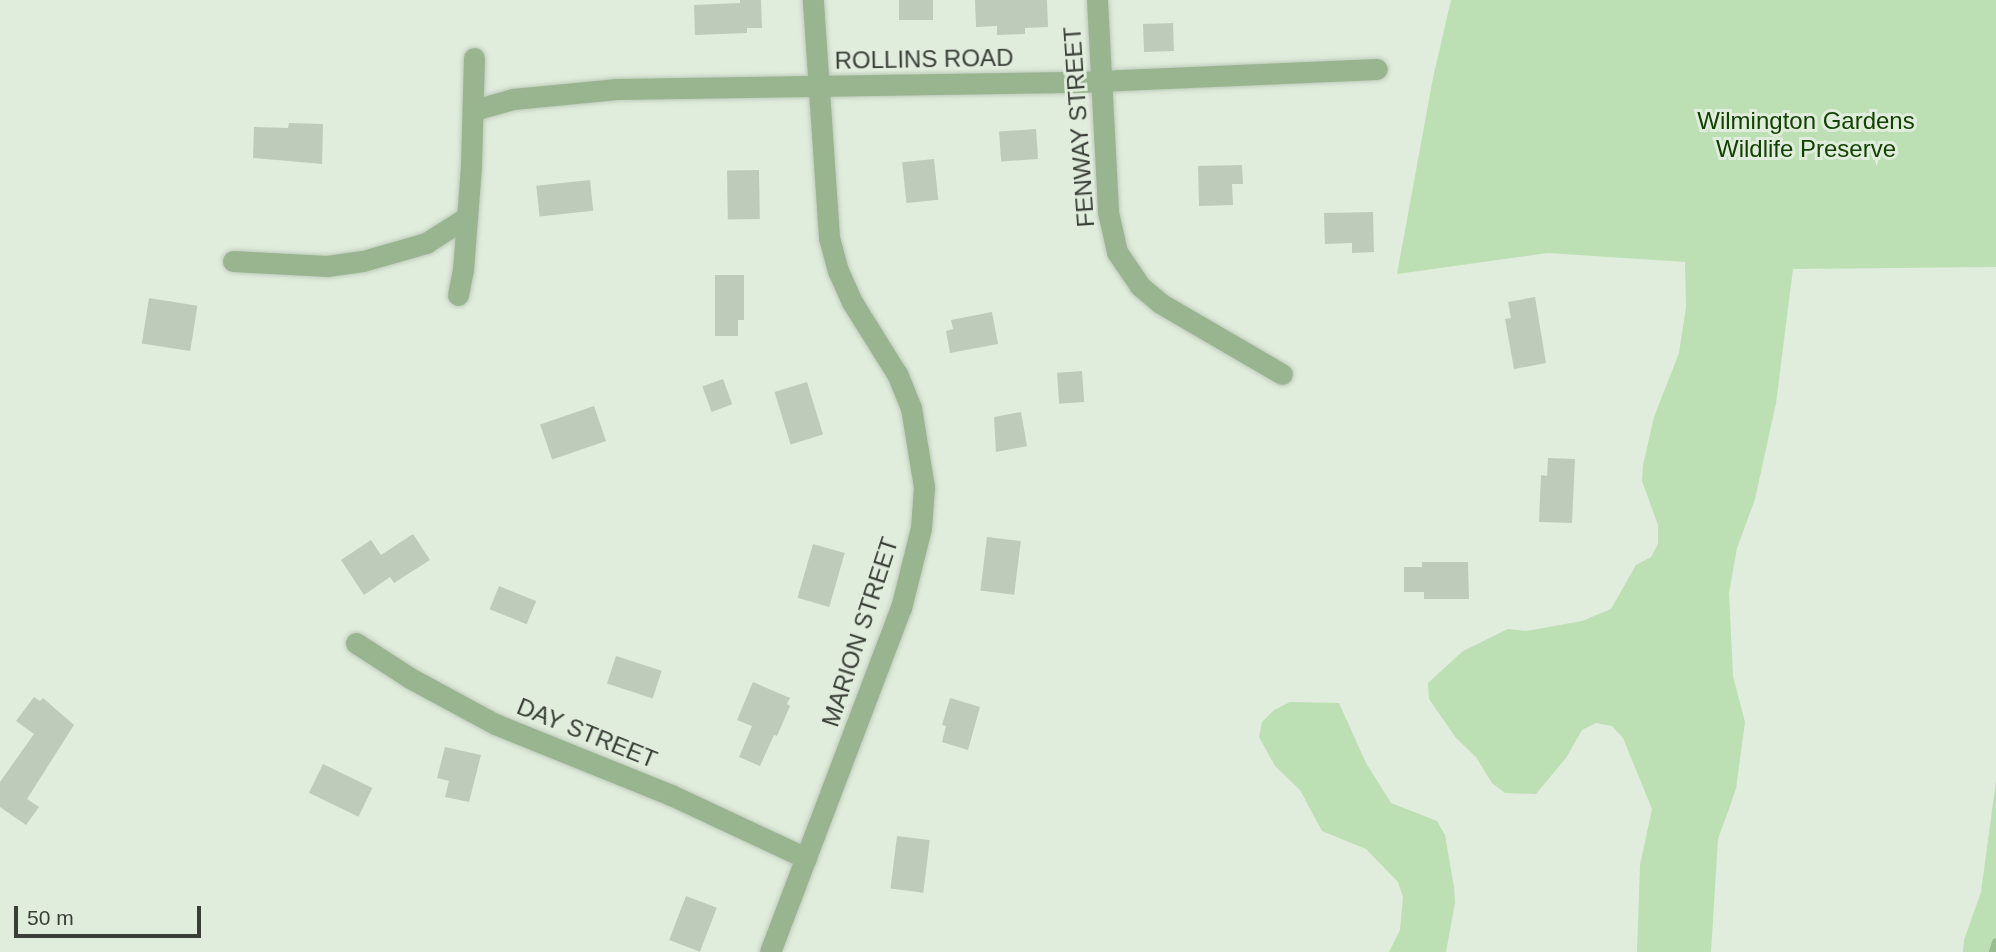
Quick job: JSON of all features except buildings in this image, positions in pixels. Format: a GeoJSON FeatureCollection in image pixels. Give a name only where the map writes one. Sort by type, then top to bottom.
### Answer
{"type":"FeatureCollection","features":[{"type":"Feature","properties":{"kind":"street","name":"MARION STREET"},"geometry":{"type":"LineString","coordinates":[[770,952],[901,608],[922,528],[924,487],[911,408],[897,374],[852,302],[829,237],[813,0]]}},
{"type":"Feature","properties":{"kind":"street","name":"FENWAY STREET"},"geometry":{"type":"LineString","coordinates":[[1097,0],[1109,226],[1123,263],[1140,286],[1160,303],[1282,374]]}},
{"type":"Feature","properties":{"kind":"street"},"geometry":{"type":"LineString","coordinates":[[458,295],[463,271],[467,217],[474,110],[474,58]]}},
{"type":"Feature","properties":{"kind":"street","name":"ROLLINS ROAD"},"geometry":{"type":"LineString","coordinates":[[474,110],[513,99],[617,89],[817,88],[1100,81],[1377,69]]}},
{"type":"Feature","properties":{"kind":"street"},"geometry":{"type":"LineString","coordinates":[[233,261],[327,265],[363,261],[426,243],[467,217]]}},
{"type":"Feature","properties":{"kind":"street","name":"DAY STREET"},"geometry":{"type":"LineString","coordinates":[[356,643],[410,678],[495,724],[671,795],[806,858]]}},
{"type":"Feature","properties":{"kind":"green space","name":"Wilmington Gardens Wildlife Preserve"},"geometry":{"type":"Polygon","coordinates":[[[1451,0],[1996,0],[1996,267],[1793,269],[1776,403],[1755,499],[1737,548],[1729,593],[1733,676],[1745,722],[1736,789],[1718,839],[1711,952],[1637,952],[1640,865],[1652,809],[1623,738],[1612,726],[1596,723],[1582,730],[1566,758],[1536,794],[1505,793],[1492,783],[1476,757],[1456,738],[1429,699],[1428,683],[1463,651],[1508,629],[1526,631],[1582,621],[1611,609],[1636,565],[1651,557],[1658,544],[1658,525],[1642,481],[1643,465],[1654,417],[1679,353],[1686,307],[1685,262],[1548,253],[1397,274],[1433,78],[1451,0]]]}},
{"type":"Feature","properties":{"kind":"green space"},"geometry":{"type":"Polygon","coordinates":[[[1290,702],[1339,703],[1366,763],[1391,803],[1437,821],[1445,835],[1454,887],[1455,903],[1446,952],[1389,952],[1400,930],[1403,897],[1398,882],[1366,849],[1322,831],[1300,790],[1275,766],[1259,737],[1262,722],[1274,710],[1290,702]]]}},
{"type":"Feature","properties":{"kind":"green space"},"geometry":{"type":"Polygon","coordinates":[[[1996,781],[1996,952],[1963,952],[1964,940],[1981,892],[1996,781]]]}},
{"type":"Feature","properties":{"kind":"waterway"},"geometry":{"type":"LineString","coordinates":[[1993,952],[1996,942]]}}]}
